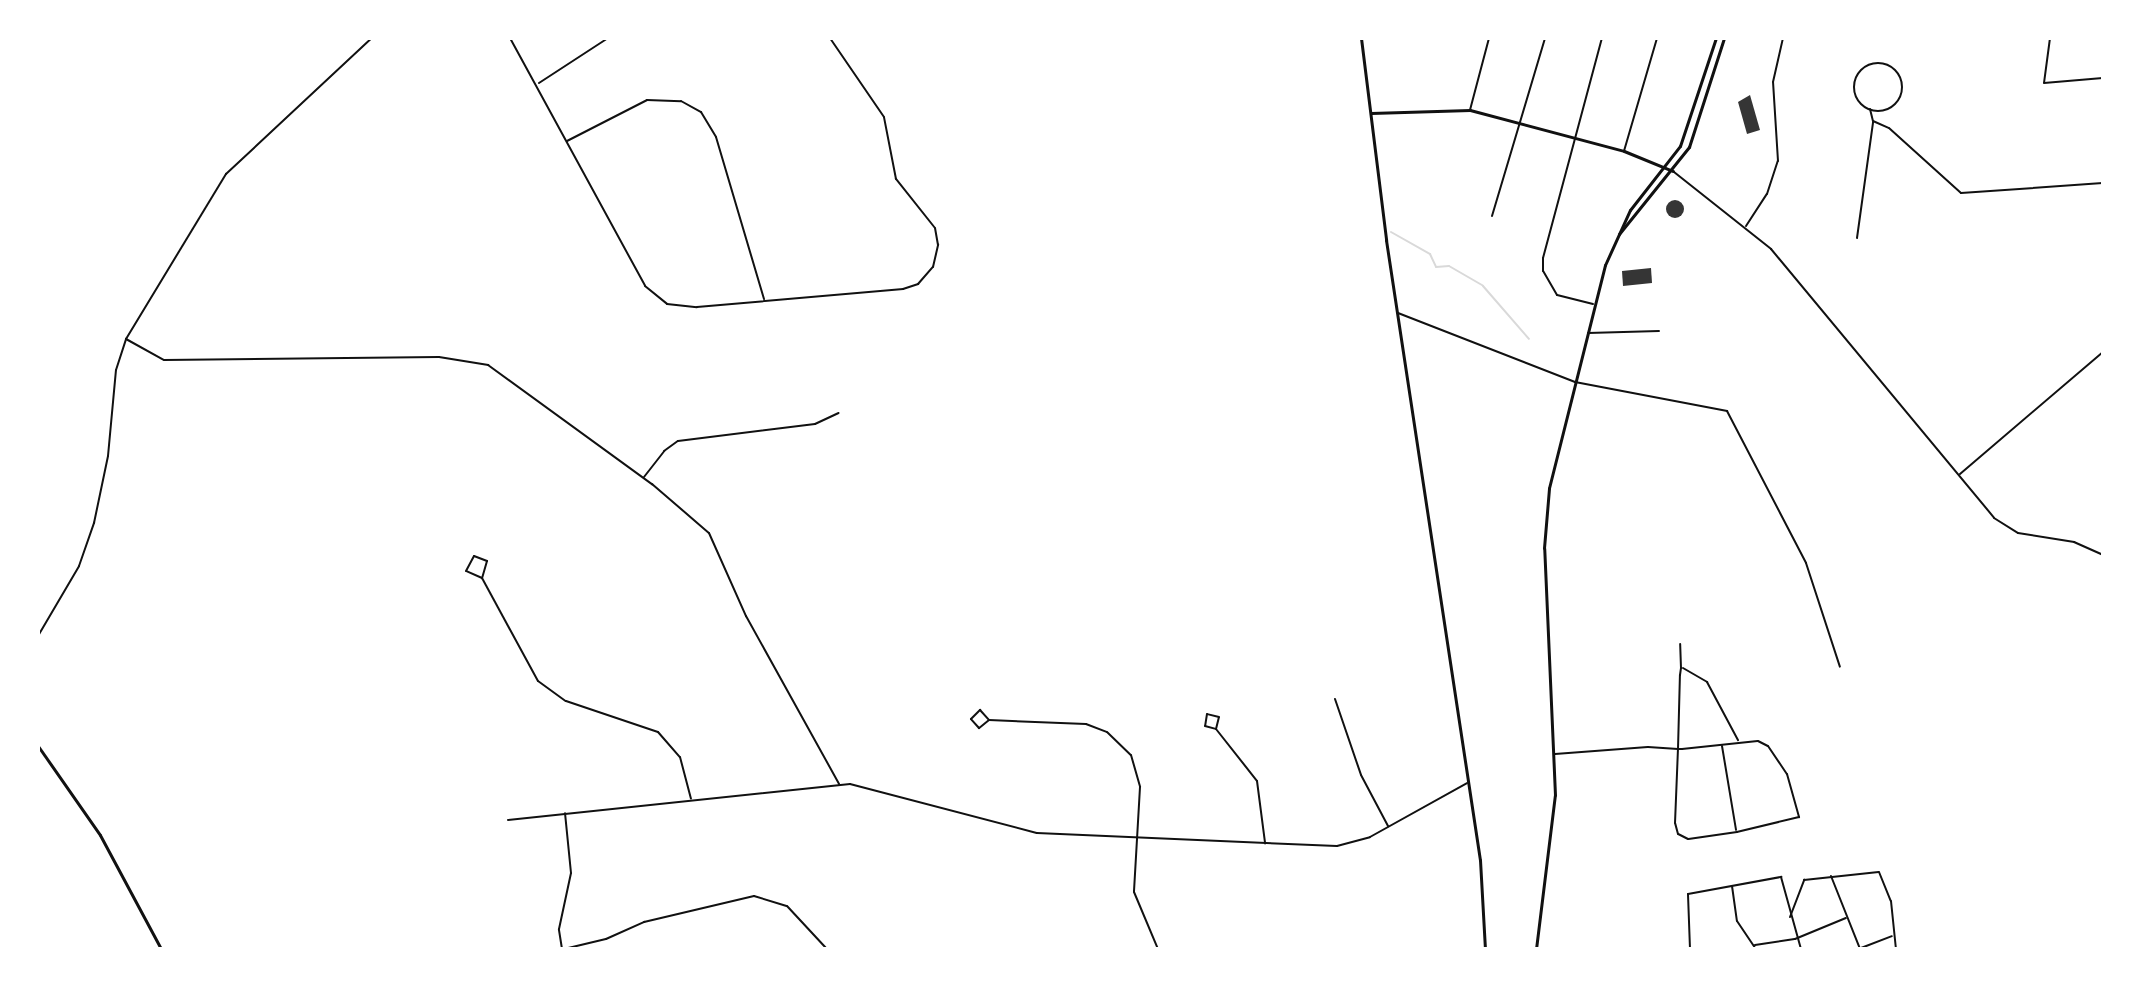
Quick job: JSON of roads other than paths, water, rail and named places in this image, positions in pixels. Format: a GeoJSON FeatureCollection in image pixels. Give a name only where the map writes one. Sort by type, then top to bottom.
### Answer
{"type":"FeatureCollection","features":[{"type":"Feature","properties":{"kind":"main road"},"geometry":{"type":"LineString","coordinates":[[1361,38],[1397,313],[1480,860],[1485,949]]}},
{"type":"Feature","properties":{"kind":"main road"},"geometry":{"type":"LineString","coordinates":[[1536,949],[1553,818],[1555,754],[1544,524],[1594,304],[1628,213],[1666,167],[1687,130],[1716,38]]}},
{"type":"Feature","properties":{"kind":"main road"},"geometry":{"type":"LineString","coordinates":[[1619,234],[1673,171],[1697,128],[1724,38]]}},
{"type":"Feature","properties":{"kind":"main road"},"geometry":{"type":"LineString","coordinates":[[1371,113],[1470,110],[1624,151],[1673,171]]}},
{"type":"Feature","properties":{"kind":"main road"},"geometry":{"type":"LineString","coordinates":[[38,746],[100,835],[161,949]]}},
{"type":"Feature","properties":{"kind":"street"},"geometry":{"type":"LineString","coordinates":[[38,636],[79,566],[94,523],[108,456],[116,370],[126,339],[226,174],[372,38]]}},
{"type":"Feature","properties":{"kind":"street"},"geometry":{"type":"LineString","coordinates":[[510,38],[657,299],[697,307],[903,289],[923,280],[937,257],[935,228],[896,179],[884,117],[830,38]]}},
{"type":"Feature","properties":{"kind":"street"},"geometry":{"type":"LineString","coordinates":[[537,84],[608,38]]}},
{"type":"Feature","properties":{"kind":"street"},"geometry":{"type":"LineString","coordinates":[[1470,110],[1489,38]]}},
{"type":"Feature","properties":{"kind":"street"},"geometry":{"type":"LineString","coordinates":[[1492,216],[1545,38]]}},
{"type":"Feature","properties":{"kind":"street"},"geometry":{"type":"LineString","coordinates":[[1594,304],[1557,295],[1543,271],[1543,245],[1602,38]]}},
{"type":"Feature","properties":{"kind":"street"},"geometry":{"type":"LineString","coordinates":[[1624,151],[1657,38]]}},
{"type":"Feature","properties":{"kind":"street"},"geometry":{"type":"LineString","coordinates":[[1746,226],[1767,194],[1778,161],[1773,82],[1783,38]]}},
{"type":"Feature","properties":{"kind":"street"},"geometry":{"type":"LineString","coordinates":[[2050,38],[2044,83],[2103,78]]}},
{"type":"Feature","properties":{"kind":"street"},"geometry":{"type":"LineString","coordinates":[[1857,238],[1873,121],[1870,109],[1855,95],[1854,81],[1866,65],[1886,64],[1901,80],[1901,95],[1885,110],[1870,109]]}},
{"type":"Feature","properties":{"kind":"street"},"geometry":{"type":"LineString","coordinates":[[567,141],[647,100],[681,101],[701,112],[716,137],[764,300]]}},
{"type":"Feature","properties":{"kind":"street"},"geometry":{"type":"LineString","coordinates":[[1873,121],[1889,128],[1961,193],[2103,183]]}},
{"type":"Feature","properties":{"kind":"street"},"geometry":{"type":"LineString","coordinates":[[1673,171],[1746,226],[1787,267],[1959,475],[2011,531],[2074,542],[2103,555]]}},
{"type":"Feature","properties":{"kind":"street"},"geometry":{"type":"LineString","coordinates":[[1397,313],[1575,382],[1721,409],[1731,415],[1806,563],[1840,667]]}},
{"type":"Feature","properties":{"kind":"street"},"geometry":{"type":"LineString","coordinates":[[1587,333],[1659,331]]}},
{"type":"Feature","properties":{"kind":"street"},"geometry":{"type":"LineString","coordinates":[[126,339],[164,360],[478,361],[644,478],[715,542],[745,613],[840,785]]}},
{"type":"Feature","properties":{"kind":"street"},"geometry":{"type":"LineString","coordinates":[[1959,475],[2103,352]]}},
{"type":"Feature","properties":{"kind":"street"},"geometry":{"type":"LineString","coordinates":[[644,478],[664,451],[678,441],[815,424],[839,413]]}},
{"type":"Feature","properties":{"kind":"street"},"geometry":{"type":"LineString","coordinates":[[482,578],[487,561],[471,557],[466,571],[482,578],[538,681],[566,701],[658,732],[680,757],[691,800]]}},
{"type":"Feature","properties":{"kind":"street"},"geometry":{"type":"LineString","coordinates":[[1555,754],[1678,749],[1739,741],[1768,746],[1792,785],[1799,817],[1737,832],[1688,839],[1678,834],[1678,749],[1681,668],[1680,644]]}},
{"type":"Feature","properties":{"kind":"street"},"geometry":{"type":"LineString","coordinates":[[1681,668],[1707,682],[1739,741]]}},
{"type":"Feature","properties":{"kind":"street"},"geometry":{"type":"LineString","coordinates":[[1335,699],[1361,775],[1389,827]]}},
{"type":"Feature","properties":{"kind":"street"},"geometry":{"type":"LineString","coordinates":[[989,720],[982,710],[972,717],[979,728],[989,720],[1086,724],[1116,738],[1131,755],[1139,775],[1134,892],[1158,949]]}},
{"type":"Feature","properties":{"kind":"street"},"geometry":{"type":"LineString","coordinates":[[1216,729],[1219,717],[1209,713],[1204,725],[1216,729],[1257,781],[1266,844]]}},
{"type":"Feature","properties":{"kind":"street"},"geometry":{"type":"LineString","coordinates":[[1722,745],[1737,832]]}},
{"type":"Feature","properties":{"kind":"street"},"geometry":{"type":"LineString","coordinates":[[508,820],[840,785],[872,787],[1014,830],[1337,846],[1389,827],[1468,783]]}},
{"type":"Feature","properties":{"kind":"street"},"geometry":{"type":"LineString","coordinates":[[565,813],[571,873],[559,929],[563,949],[644,922],[754,896],[787,906],[827,949]]}},
{"type":"Feature","properties":{"kind":"street"},"geometry":{"type":"LineString","coordinates":[[1789,917],[1800,884],[1861,870],[1883,874],[1891,901],[1892,936],[1896,949]]}},
{"type":"Feature","properties":{"kind":"street"},"geometry":{"type":"LineString","coordinates":[[1831,875],[1860,949],[1892,936]]}},
{"type":"Feature","properties":{"kind":"street"},"geometry":{"type":"LineString","coordinates":[[1690,949],[1688,894],[1781,877],[1795,939],[1801,949]]}},
{"type":"Feature","properties":{"kind":"street"},"geometry":{"type":"LineString","coordinates":[[1731,885],[1737,921],[1755,947],[1795,939],[1846,918]]}},
{"type":"Feature","properties":{"kind":"waterway"},"geometry":{"type":"LineString","coordinates":[[1391,232],[1430,254],[1436,267],[1449,266],[1483,286],[1529,339]]}}]}
